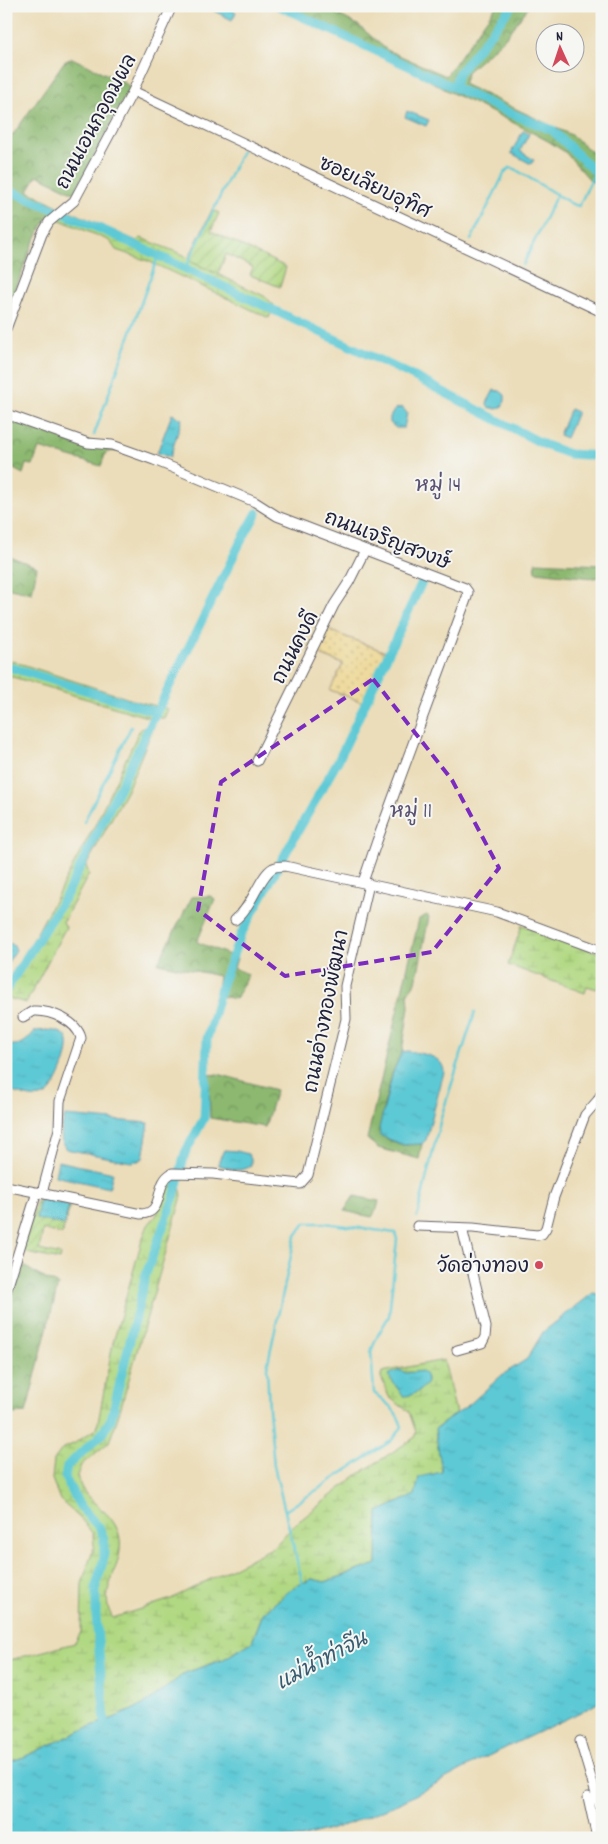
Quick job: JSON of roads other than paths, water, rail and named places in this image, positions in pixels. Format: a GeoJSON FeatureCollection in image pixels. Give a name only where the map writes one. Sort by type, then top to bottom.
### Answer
{"type":"FeatureCollection","features":[{"type":"Feature","properties":{"kind":"street","name":"ถนนเอนกอุดมผล"},"geometry":{"type":"LineString","coordinates":[[6,329],[42,234],[49,222],[59,216],[74,201],[134,91],[172,6]]}},
{"type":"Feature","properties":{"kind":"street","name":"ซอยเลียบอุทิศ"},"geometry":{"type":"LineString","coordinates":[[134,91],[602,312]]}},
{"type":"Feature","properties":{"kind":"street","name":"ถนนเจริญสวงษ์"},"geometry":{"type":"LineString","coordinates":[[6,414],[88,443],[112,446],[154,460],[255,502],[277,516],[460,585],[468,592],[460,619],[377,841],[366,883]]}},
{"type":"Feature","properties":{"kind":"street","name":"ถนนคงดี"},"geometry":{"type":"LineString","coordinates":[[257,760],[364,550]]}},
{"type":"Feature","properties":{"kind":"street"},"geometry":{"type":"LineString","coordinates":[[235,920],[249,906],[271,869],[281,866],[497,912],[602,951]]}},
{"type":"Feature","properties":{"kind":"street","name":"ถนนอ่างทองพัฒนา"},"geometry":{"type":"LineString","coordinates":[[6,1186],[148,1214],[154,1210],[163,1181],[167,1176],[180,1172],[300,1184],[308,1175],[341,1042],[346,1019],[345,986],[366,883]]}},
{"type":"Feature","properties":{"kind":"street"},"geometry":{"type":"LineString","coordinates":[[6,1292],[59,1129],[60,1102],[81,1038],[77,1028],[55,1015],[33,1011],[23,1018]]}},
{"type":"Feature","properties":{"kind":"street"},"geometry":{"type":"LineString","coordinates":[[417,1226],[542,1234],[546,1228],[554,1197],[585,1115],[598,1100],[602,1092]]}},
{"type":"Feature","properties":{"kind":"street"},"geometry":{"type":"LineString","coordinates":[[457,1350],[482,1343],[486,1327],[462,1228]]}},
{"type":"Feature","properties":{"kind":"street"},"geometry":{"type":"LineString","coordinates":[[580,1741],[602,1814]]}},
{"type":"Feature","properties":{"kind":"street"},"geometry":{"type":"LineString","coordinates":[[588,1797],[596,1838]]}},
{"type":"Feature","properties":{"kind":"water"},"geometry":{"type":"Polygon","coordinates":[[[216,6],[224,6],[236,12],[232,20],[214,11],[216,6]]]}},
{"type":"Feature","properties":{"kind":"water"},"geometry":{"type":"Polygon","coordinates":[[[407,111],[429,120],[426,126],[405,117],[407,111]]]}},
{"type":"Feature","properties":{"kind":"water"},"geometry":{"type":"Polygon","coordinates":[[[523,131],[529,134],[520,151],[534,160],[531,164],[511,153],[523,131]]]}},
{"type":"Feature","properties":{"kind":"water"},"geometry":{"type":"Polygon","coordinates":[[[494,390],[500,391],[505,395],[505,401],[501,408],[488,407],[487,403],[494,390]]]}},
{"type":"Feature","properties":{"kind":"water"},"geometry":{"type":"Polygon","coordinates":[[[402,407],[407,413],[404,428],[396,428],[390,423],[390,417],[395,409],[402,407]]]}},
{"type":"Feature","properties":{"kind":"water"},"geometry":{"type":"Polygon","coordinates":[[[570,409],[577,412],[566,438],[559,435],[570,409]]]}},
{"type":"Feature","properties":{"kind":"water"},"geometry":{"type":"Polygon","coordinates":[[[172,414],[182,419],[170,457],[157,453],[172,414]]]}},
{"type":"Feature","properties":{"kind":"water"},"geometry":{"type":"Polygon","coordinates":[[[6,942],[14,945],[16,950],[6,965],[6,942]]]}},
{"type":"Feature","properties":{"kind":"water"},"geometry":{"type":"Polygon","coordinates":[[[47,1030],[63,1034],[67,1038],[68,1043],[66,1060],[54,1087],[49,1093],[39,1097],[30,1097],[6,1091],[6,1045],[20,1044],[26,1041],[35,1031],[47,1030]]]}},
{"type":"Feature","properties":{"kind":"water"},"geometry":{"type":"Polygon","coordinates":[[[408,1051],[431,1056],[440,1062],[444,1072],[426,1140],[422,1144],[403,1145],[381,1136],[379,1128],[393,1072],[402,1052],[408,1051]]]}},
{"type":"Feature","properties":{"kind":"water"},"geometry":{"type":"Polygon","coordinates":[[[65,1116],[149,1123],[143,1158],[131,1162],[66,1149],[61,1137],[65,1116]]]}},
{"type":"Feature","properties":{"kind":"water"},"geometry":{"type":"Polygon","coordinates":[[[224,1150],[248,1154],[251,1159],[251,1166],[239,1170],[219,1165],[219,1160],[224,1150]]]}},
{"type":"Feature","properties":{"kind":"water"},"geometry":{"type":"Polygon","coordinates":[[[58,1161],[113,1173],[109,1188],[55,1176],[58,1161]]]}},
{"type":"Feature","properties":{"kind":"water"},"geometry":{"type":"Polygon","coordinates":[[[40,1198],[69,1205],[64,1225],[36,1219],[40,1198]]]}},
{"type":"Feature","properties":{"kind":"water","name":"แม่น้ำท่าจีน"},"geometry":{"type":"Polygon","coordinates":[[[593,1293],[602,1295],[602,1700],[478,1761],[402,1802],[348,1824],[302,1838],[6,1838],[6,1763],[24,1757],[145,1704],[185,1673],[222,1660],[252,1642],[263,1613],[294,1587],[312,1579],[325,1582],[377,1564],[378,1512],[415,1495],[419,1477],[442,1472],[435,1429],[471,1403],[502,1375],[527,1359],[543,1332],[593,1293]]]}},
{"type":"Feature","properties":{"kind":"water"},"geometry":{"type":"Polygon","coordinates":[[[400,1370],[406,1373],[422,1371],[426,1375],[427,1383],[416,1392],[403,1396],[388,1375],[400,1370]]]}},
{"type":"Feature","properties":{"kind":"waterway"},"geometry":{"type":"LineString","coordinates":[[279,6],[505,111],[552,130],[602,178]]}},
{"type":"Feature","properties":{"kind":"waterway"},"geometry":{"type":"LineString","coordinates":[[454,87],[458,74],[512,6]]}},
{"type":"Feature","properties":{"kind":"waterway"},"geometry":{"type":"LineString","coordinates":[[185,269],[242,151]]}},
{"type":"Feature","properties":{"kind":"waterway"},"geometry":{"type":"LineString","coordinates":[[471,240],[505,172],[509,168],[513,168],[572,204],[579,206],[595,172]]}},
{"type":"Feature","properties":{"kind":"waterway"},"geometry":{"type":"LineString","coordinates":[[6,189],[110,233],[409,374],[545,445],[569,454],[602,456]]}},
{"type":"Feature","properties":{"kind":"waterway"},"geometry":{"type":"LineString","coordinates":[[523,265],[557,194]]}},
{"type":"Feature","properties":{"kind":"waterway"},"geometry":{"type":"LineString","coordinates":[[94,435],[158,256]]}},
{"type":"Feature","properties":{"kind":"waterway"},"geometry":{"type":"LineString","coordinates":[[6,990],[68,892],[240,543],[257,513]]}},
{"type":"Feature","properties":{"kind":"waterway"},"geometry":{"type":"LineString","coordinates":[[106,1733],[96,1616],[96,1586],[104,1558],[104,1539],[99,1527],[81,1508],[65,1478],[67,1466],[101,1435],[111,1419],[146,1274],[174,1197],[185,1153],[204,1118],[207,1039],[222,984],[241,934],[339,759],[422,582]]}},
{"type":"Feature","properties":{"kind":"waterway"},"geometry":{"type":"LineString","coordinates":[[6,666],[156,712]]}},
{"type":"Feature","properties":{"kind":"waterway"},"geometry":{"type":"LineString","coordinates":[[84,822],[131,727]]}},
{"type":"Feature","properties":{"kind":"waterway"},"geometry":{"type":"LineString","coordinates":[[417,1217],[442,1114],[475,1012]]}},
{"type":"Feature","properties":{"kind":"waterway"},"geometry":{"type":"LineString","coordinates":[[285,1511],[391,1441],[402,1427],[395,1412],[374,1393],[371,1351],[389,1316],[397,1239],[395,1233],[325,1223],[305,1223],[295,1237],[267,1367],[274,1466],[303,1585]]}},
{"type":"Feature","properties":{"kind":"place","name":"วัดอ่างทอง"},"geometry":{"type":"Point","coordinates":[539,1265]}},
{"type":"Feature","properties":{"kind":"district","name":"หมู่ 14"},"geometry":{"type":"Point","coordinates":[438,484]}},
{"type":"Feature","properties":{"kind":"district","name":"หมู่ 11"},"geometry":{"type":"Point","coordinates":[411,810]}}]}
